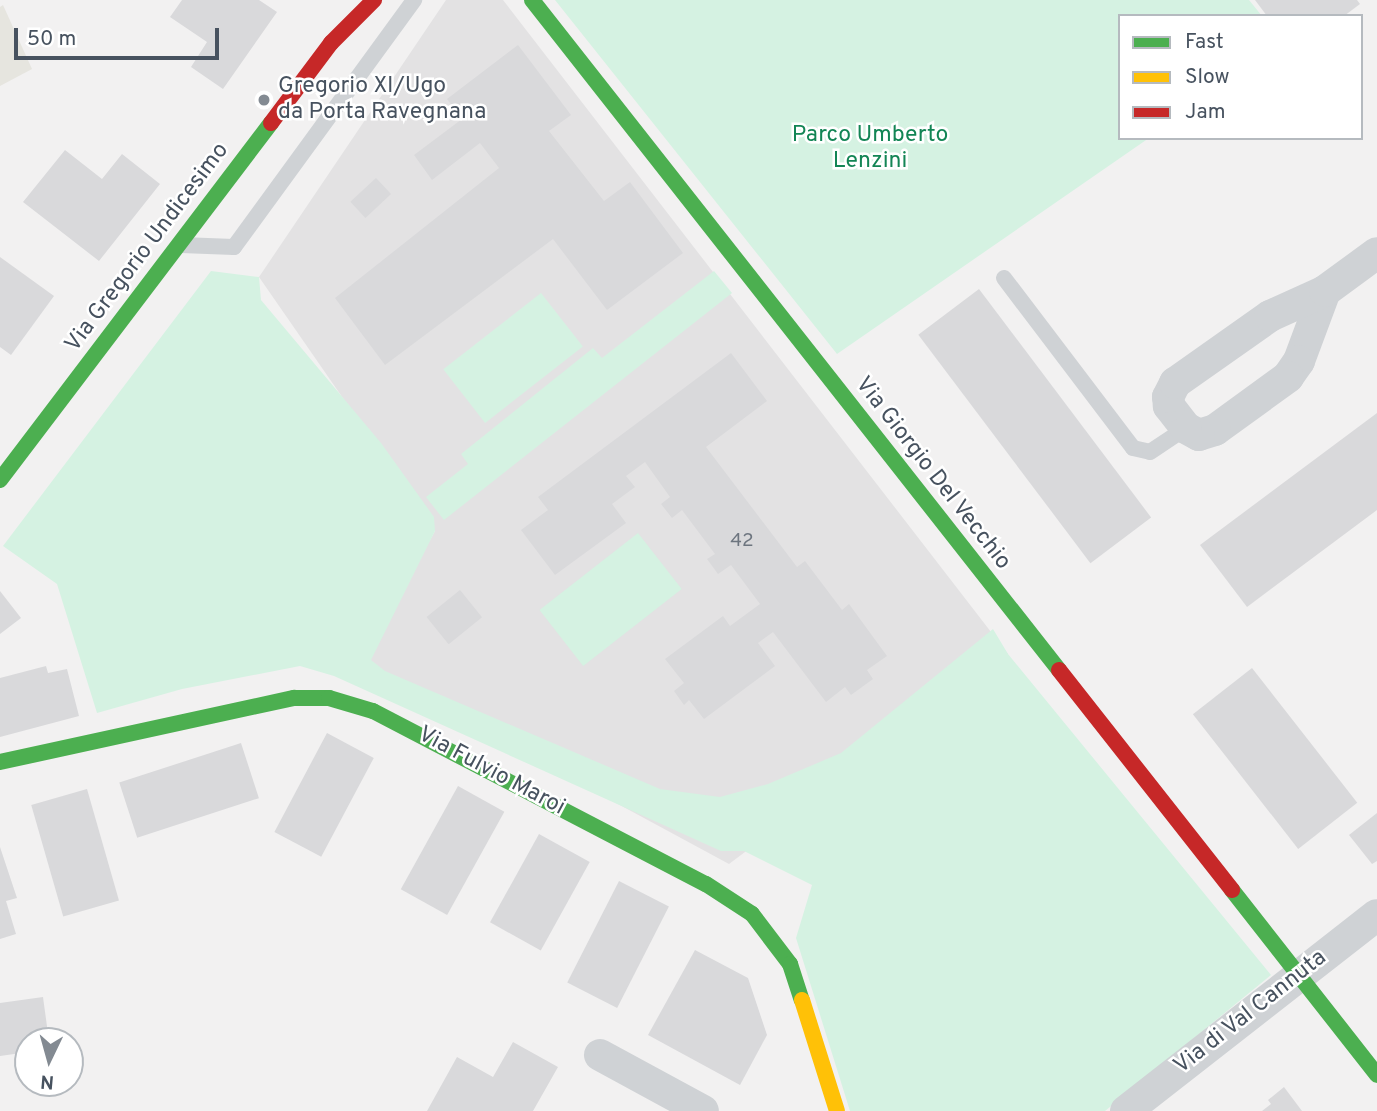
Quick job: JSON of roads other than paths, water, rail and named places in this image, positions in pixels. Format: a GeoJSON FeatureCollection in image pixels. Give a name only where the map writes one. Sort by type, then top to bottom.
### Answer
{"type":"FeatureCollection","features":[{"type":"Feature","properties":{"kind":"street","name":"Via Gregorio Undicesimo"},"geometry":{"type":"LineString","coordinates":[[331,43],[354,0]]}},
{"type":"Feature","properties":{"kind":"street","name":"Via Gregorio Undicesimo"},"geometry":{"type":"LineString","coordinates":[[0,480],[331,43],[374,0]]}},
{"type":"Feature","properties":{"kind":"street","name":"Via Giorgio Del Vecchio"},"geometry":{"type":"LineString","coordinates":[[532,0],[1296,977],[1377,1075]]}},
{"type":"Feature","properties":{"kind":"street"},"geometry":{"type":"LineString","coordinates":[[1325,291],[1299,361],[1288,377],[1215,430],[1199,435],[1186,428],[1170,405],[1168,397],[1175,383],[1279,310],[1325,291],[1377,253]]}},
{"type":"Feature","properties":{"kind":"street","name":"Via Fulvio Maroi"},"geometry":{"type":"LineString","coordinates":[[0,762],[294,698],[329,698],[373,712],[706,884],[752,914],[771,934],[790,964],[837,1111]]}},
{"type":"Feature","properties":{"kind":"street","name":"Via di Val Cannuta"},"geometry":{"type":"LineString","coordinates":[[1126,1111],[1377,915]]}},
{"type":"Feature","properties":{"kind":"street"},"geometry":{"type":"LineString","coordinates":[[600,1055],[703,1111]]}},
{"type":"Feature","properties":{"kind":"lane"},"geometry":{"type":"LineString","coordinates":[[179,245],[234,247],[414,0]]}},
{"type":"Feature","properties":{"kind":"lane"},"geometry":{"type":"LineString","coordinates":[[1004,278],[1133,449],[1150,452],[1186,428]]}},
{"type":"Feature","properties":{"kind":"place","name":"Gregorio XI/Ugo da Porta Ravegnana"},"geometry":{"type":"Point","coordinates":[264,100]}},
{"type":"Feature","properties":{"kind":"park label","name":"Parco Umberto Lenzini"},"geometry":{"type":"Point","coordinates":[870,149]}}]}
